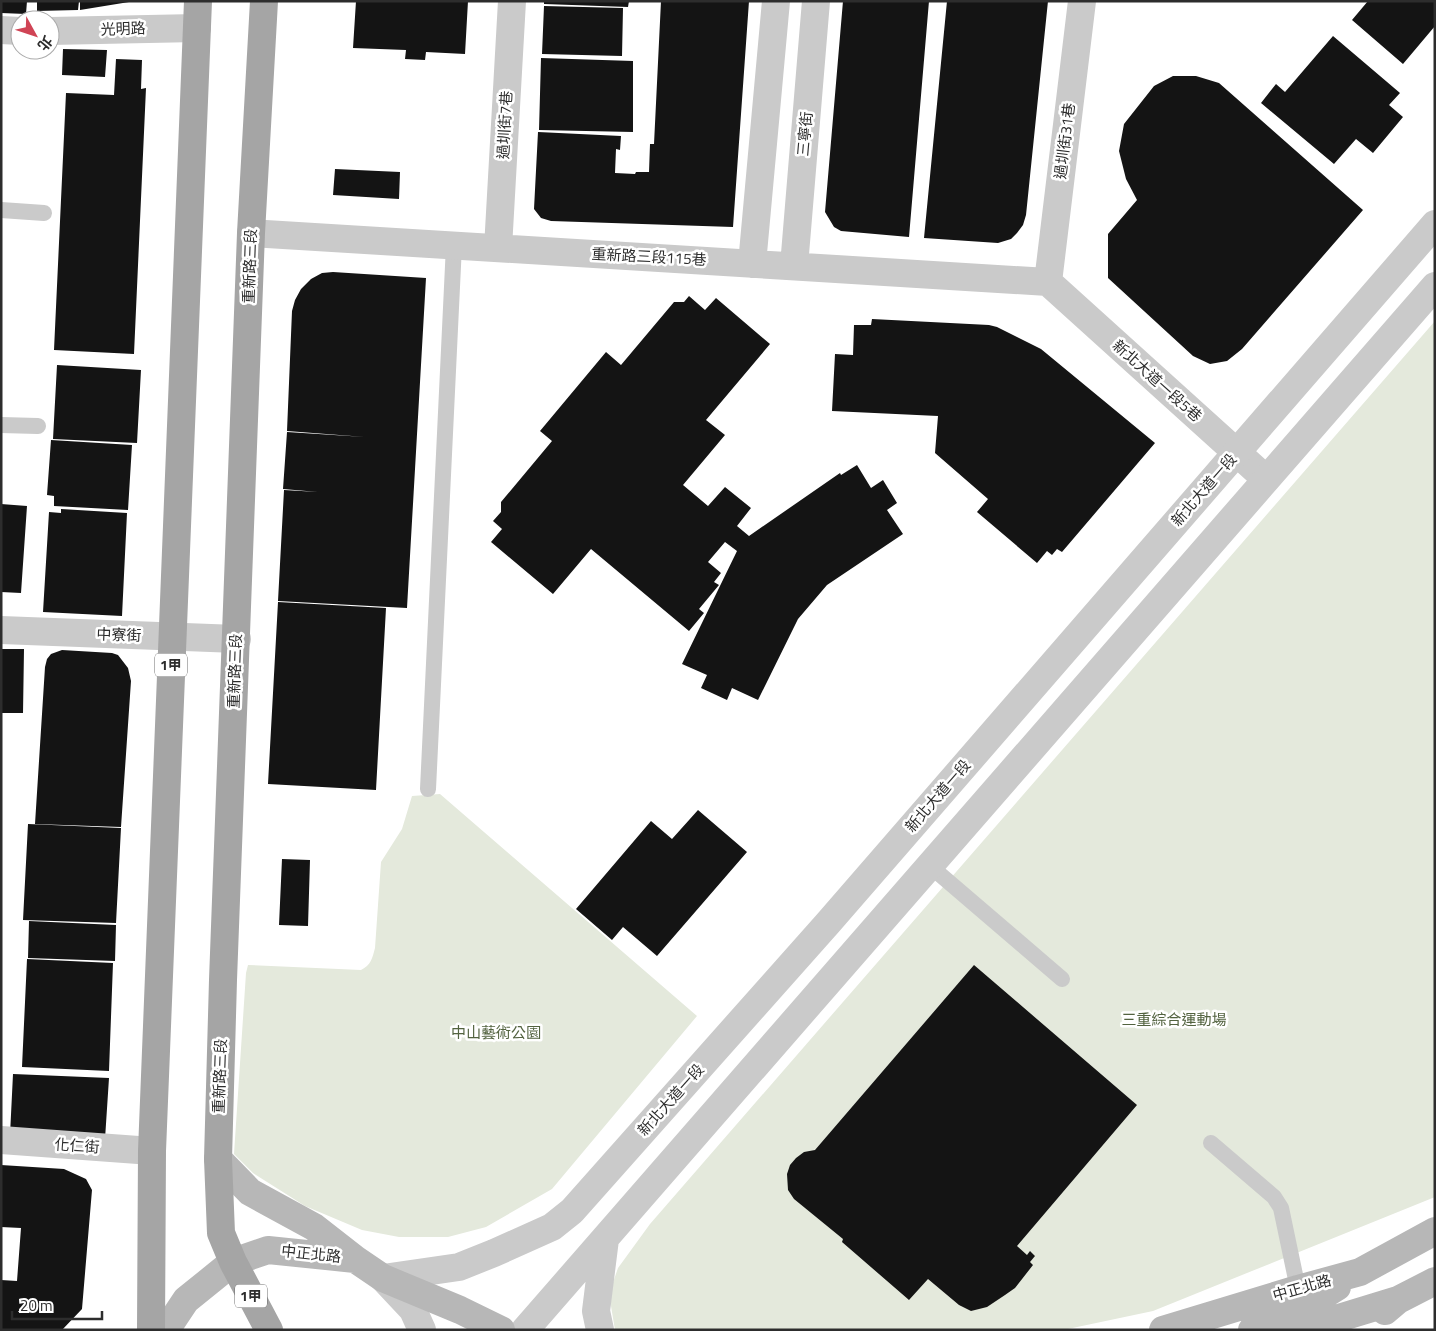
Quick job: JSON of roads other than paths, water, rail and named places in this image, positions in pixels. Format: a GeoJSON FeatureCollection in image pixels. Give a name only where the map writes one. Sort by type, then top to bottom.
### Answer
{"type":"FeatureCollection","features":[{"type":"Feature","properties":{"kind":"main road","name":"重新路三段"},"geometry":{"type":"LineString","coordinates":[[264,1],[251,233],[222,990],[218,1159],[221,1233],[233,1262],[269,1330]]}},
{"type":"Feature","properties":{"kind":"main road","name":"1甲"},"geometry":{"type":"LineString","coordinates":[[150,1330],[152,1151],[197,14]]}},
{"type":"Feature","properties":{"kind":"main road"},"geometry":{"type":"LineString","coordinates":[[218,1159],[250,1192],[314,1226],[355,1259]]}},
{"type":"Feature","properties":{"kind":"main road","name":"中正北路"},"geometry":{"type":"LineString","coordinates":[[1164,1330],[1360,1272],[1435,1231]]}},
{"type":"Feature","properties":{"kind":"main road","name":"中正北路"},"geometry":{"type":"LineString","coordinates":[[166,1330],[186,1300],[233,1262],[268,1250],[355,1259],[383,1278],[460,1310],[500,1330]]}},
{"type":"Feature","properties":{"kind":"main road"},"geometry":{"type":"LineString","coordinates":[[1252,1330],[1305,1307],[1360,1272]]}},
{"type":"Feature","properties":{"kind":"main road"},"geometry":{"type":"LineString","coordinates":[[1300,1330],[1398,1300],[1435,1281]]}},
{"type":"Feature","properties":{"kind":"main road"},"geometry":{"type":"LineString","coordinates":[[1359,1330],[1398,1300]]}},
{"type":"Feature","properties":{"kind":"street","name":"過圳街7巷"},"geometry":{"type":"LineString","coordinates":[[498,248],[512,1]]}},
{"type":"Feature","properties":{"kind":"street"},"geometry":{"type":"LineString","coordinates":[[752,264],[776,1]]}},
{"type":"Feature","properties":{"kind":"street","name":"三寧街"},"geometry":{"type":"LineString","coordinates":[[794,266],[816,1]]}},
{"type":"Feature","properties":{"kind":"street","name":"過圳街31巷"},"geometry":{"type":"LineString","coordinates":[[1048,282],[1084,4]]}},
{"type":"Feature","properties":{"kind":"street","name":"光明路"},"geometry":{"type":"LineString","coordinates":[[60,30],[197,14]]}},
{"type":"Feature","properties":{"kind":"street","name":"新北大道一段"},"geometry":{"type":"LineString","coordinates":[[383,1278],[459,1267],[552,1227],[572,1211],[828,923],[1435,224]]}},
{"type":"Feature","properties":{"kind":"street","name":"重新路三段115巷"},"geometry":{"type":"LineString","coordinates":[[251,233],[1048,282]]}},
{"type":"Feature","properties":{"kind":"street","name":"新北大道一段5巷"},"geometry":{"type":"LineString","coordinates":[[1048,282],[1266,479]]}},
{"type":"Feature","properties":{"kind":"street"},"geometry":{"type":"LineString","coordinates":[[524,1330],[1435,286]]}},
{"type":"Feature","properties":{"kind":"street","name":"中寮街"},"geometry":{"type":"LineString","coordinates":[[1,630],[236,640]]}},
{"type":"Feature","properties":{"kind":"street","name":"化仁街"},"geometry":{"type":"LineString","coordinates":[[1,1140],[152,1151]]}},
{"type":"Feature","properties":{"kind":"street"},"geometry":{"type":"LineString","coordinates":[[600,1330],[596,1311],[604,1239]]}},
{"type":"Feature","properties":{"kind":"street"},"geometry":{"type":"LineString","coordinates":[[383,1278],[413,1310],[422,1330]]}},
{"type":"Feature","properties":{"kind":"lane"},"geometry":{"type":"LineString","coordinates":[[1,210],[44,213]]}},
{"type":"Feature","properties":{"kind":"lane"},"geometry":{"type":"LineString","coordinates":[[428,789],[454,245]]}},
{"type":"Feature","properties":{"kind":"lane"},"geometry":{"type":"LineString","coordinates":[[1,425],[38,426]]}},
{"type":"Feature","properties":{"kind":"lane"},"geometry":{"type":"LineString","coordinates":[[930,866],[1062,979]]}},
{"type":"Feature","properties":{"kind":"lane"},"geometry":{"type":"LineString","coordinates":[[1211,1143],[1274,1197],[1281,1208],[1298,1289]]}},
{"type":"Feature","properties":{"kind":"park label","name":"三重綜合運動場"},"geometry":{"type":"Point","coordinates":[1174,1020]}},
{"type":"Feature","properties":{"kind":"park label","name":"中山藝術公園"},"geometry":{"type":"Point","coordinates":[496,1033]}}]}
